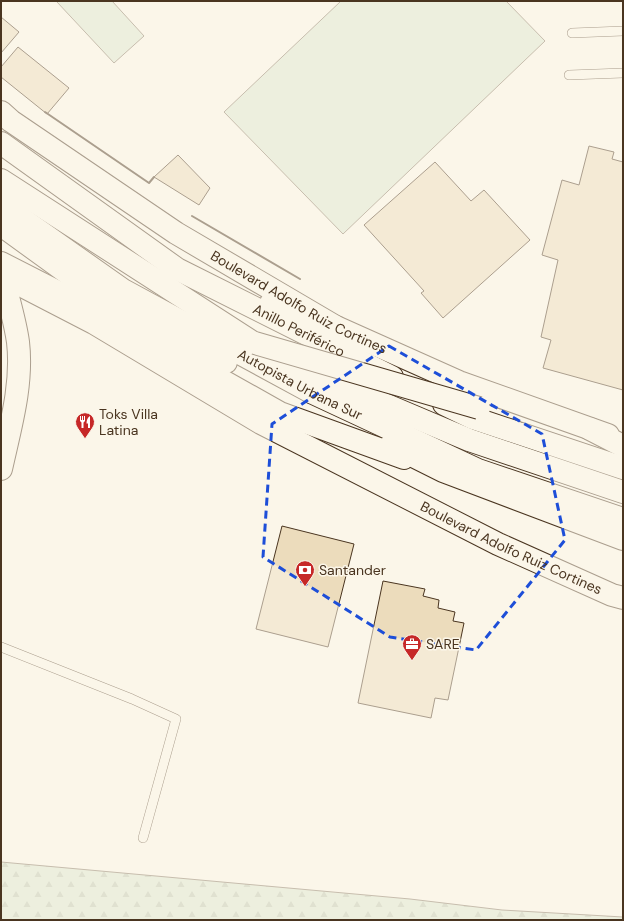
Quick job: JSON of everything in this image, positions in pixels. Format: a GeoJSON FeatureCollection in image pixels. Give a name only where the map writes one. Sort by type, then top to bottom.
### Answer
{"type":"FeatureCollection","features":[{"type":"Feature","properties":{"kind":"main road","name":"Boulevard Adolfo Ruiz Cortines"},"geometry":{"type":"LineString","coordinates":[[1,112],[11,122],[176,234],[336,327],[459,382],[623,440]]}},
{"type":"Feature","properties":{"kind":"main road","name":"Anillo Periférico"},"geometry":{"type":"LineString","coordinates":[[1,143],[177,269],[472,418],[623,468]]}},
{"type":"Feature","properties":{"kind":"main road","name":"Autopista Urbana Sur"},"geometry":{"type":"LineString","coordinates":[[1,180],[280,360],[469,440],[623,492]]}},
{"type":"Feature","properties":{"kind":"main road","name":"Autopista Urbana Sur"},"geometry":{"type":"LineString","coordinates":[[1,204],[123,290],[313,393],[478,470],[623,519]]}},
{"type":"Feature","properties":{"kind":"main road"},"geometry":{"type":"LineString","coordinates":[[1,225],[109,304],[443,471]]}},
{"type":"Feature","properties":{"kind":"main road"},"geometry":{"type":"LineString","coordinates":[[177,269],[336,327]]}},
{"type":"Feature","properties":{"kind":"main road","name":"Boulevard Adolfo Ruiz Cortines"},"geometry":{"type":"LineString","coordinates":[[2,272],[94,323],[261,423],[498,544],[612,596],[623,598]]}},
{"type":"Feature","properties":{"kind":"main road"},"geometry":{"type":"LineString","coordinates":[[2,272],[136,332],[280,413],[443,471],[623,538]]}},
{"type":"Feature","properties":{"kind":"main road"},"geometry":{"type":"LineString","coordinates":[[1,469],[17,393],[19,365],[18,342],[14,320],[2,272]]}},
{"type":"Feature","properties":{"kind":"main road"},"geometry":{"type":"LineString","coordinates":[[255,344],[479,408],[623,459]]}},
{"type":"Feature","properties":{"kind":"main road"},"geometry":{"type":"LineString","coordinates":[[590,429],[623,446]]}},
{"type":"Feature","properties":{"kind":"lane"},"geometry":{"type":"LineString","coordinates":[[572,33],[623,31]]}},
{"type":"Feature","properties":{"kind":"lane"},"geometry":{"type":"LineString","coordinates":[[569,75],[623,73]]}},
{"type":"Feature","properties":{"kind":"lane"},"geometry":{"type":"LineString","coordinates":[[1,647],[176,718],[143,838]]}},
{"type":"Feature","properties":{"kind":"highlighted area"},"geometry":{"type":"Polygon","coordinates":[[[389,346],[542,434],[565,540],[476,650],[390,637],[263,557],[272,424],[389,346]]]}},
{"type":"Feature","properties":{"kind":"green space"},"geometry":{"type":"Polygon","coordinates":[[[112,1],[144,36],[114,63],[57,2],[112,1]]]}},
{"type":"Feature","properties":{"kind":"green space"},"geometry":{"type":"Polygon","coordinates":[[[341,1],[506,1],[545,41],[343,234],[224,112],[341,1]]]}},
{"type":"Feature","properties":{"kind":"green space"},"geometry":{"type":"Polygon","coordinates":[[[1,862],[410,899],[502,910],[623,917],[623,920],[1,920],[1,862]]]}},
{"type":"Feature","properties":{"kind":"building"},"geometry":{"type":"Polygon","coordinates":[[[1,17],[19,32],[1,53],[1,17]]]}},
{"type":"Feature","properties":{"kind":"building"},"geometry":{"type":"Polygon","coordinates":[[[18,47],[69,88],[47,114],[1,77],[1,67],[18,47]]]}},
{"type":"Feature","properties":{"kind":"building"},"geometry":{"type":"Polygon","coordinates":[[[589,146],[614,152],[612,159],[623,162],[623,390],[543,368],[551,340],[541,337],[558,260],[542,255],[562,180],[579,185],[589,146]]]}},
{"type":"Feature","properties":{"kind":"building"},"geometry":{"type":"Polygon","coordinates":[[[178,155],[210,188],[199,205],[154,177],[178,155]]]}},
{"type":"Feature","properties":{"kind":"building"},"geometry":{"type":"Polygon","coordinates":[[[435,162],[471,201],[484,190],[530,240],[443,318],[421,293],[424,291],[364,225],[435,162]]]}},
{"type":"Feature","properties":{"kind":"building","name":"Santander"},"geometry":{"type":"Polygon","coordinates":[[[282,526],[354,544],[328,647],[256,629],[282,526]]]}},
{"type":"Feature","properties":{"kind":"building","name":"SARE"},"geometry":{"type":"Polygon","coordinates":[[[383,581],[425,589],[423,596],[439,600],[438,608],[455,612],[453,621],[464,623],[448,700],[435,698],[431,718],[358,703],[383,581]]]}},
{"type":"Feature","properties":{"kind":"wall"},"geometry":{"type":"LineString","coordinates":[[45,112],[149,183],[154,177]]}},
{"type":"Feature","properties":{"kind":"wall"},"geometry":{"type":"LineString","coordinates":[[192,216],[300,279]]}},
{"type":"Feature","properties":{"kind":"place","name":"Toks Villa Latina"},"geometry":{"type":"Point","coordinates":[85,439]}},
{"type":"Feature","properties":{"kind":"place","name":"Santander"},"geometry":{"type":"Point","coordinates":[305,587]}},
{"type":"Feature","properties":{"kind":"place","name":"SARE"},"geometry":{"type":"Point","coordinates":[412,661]}}]}
